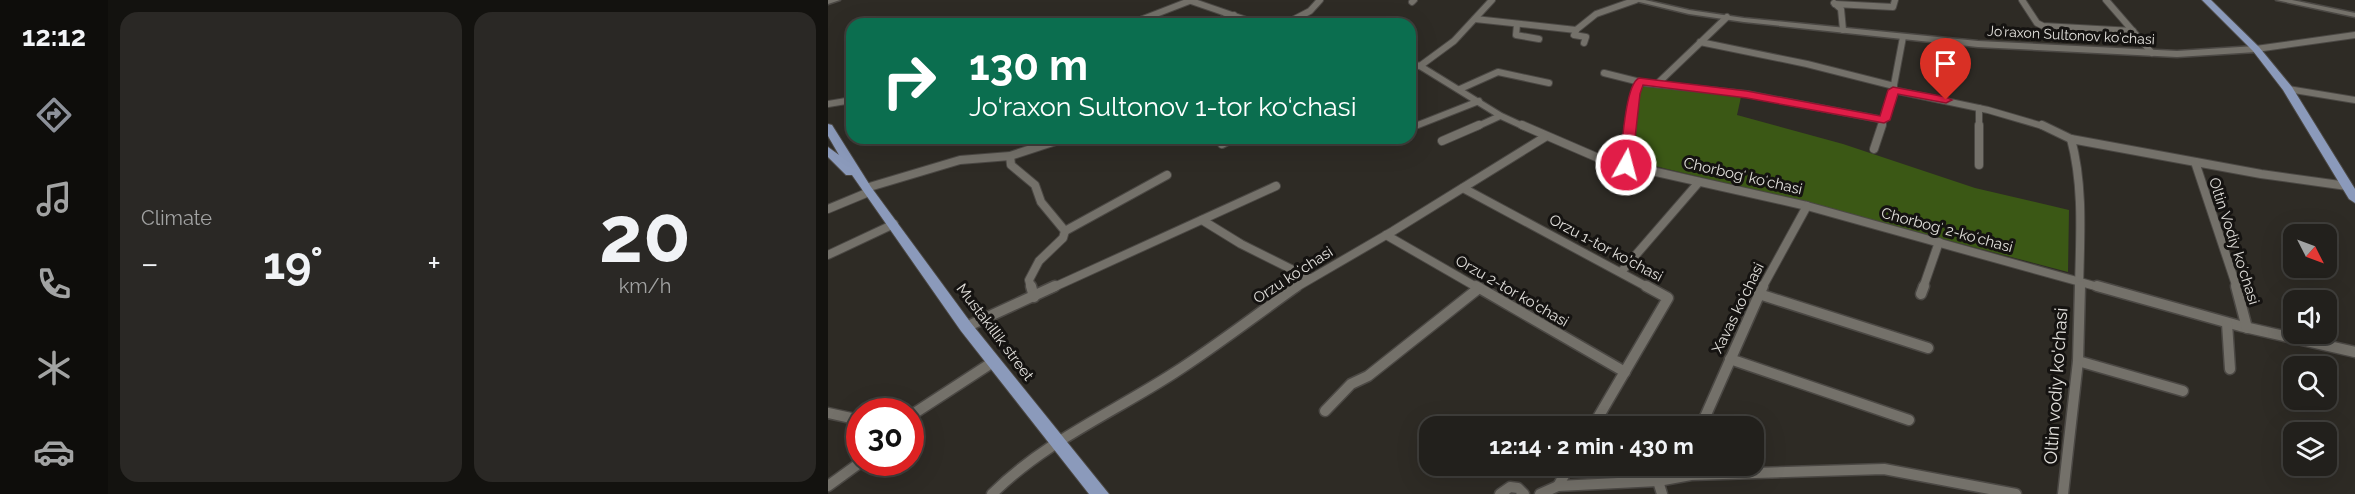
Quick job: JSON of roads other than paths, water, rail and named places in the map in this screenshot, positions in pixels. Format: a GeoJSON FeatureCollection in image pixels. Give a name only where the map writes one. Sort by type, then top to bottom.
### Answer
{"type":"FeatureCollection","features":[{"type":"Feature","properties":{"kind":"main road"},"geometry":{"type":"LineString","coordinates":[[2206,0],[2256,49],[2288,89],[2355,198]]}},
{"type":"Feature","properties":{"kind":"main road","name":"Mustakillik street"},"geometry":{"type":"LineString","coordinates":[[830,133],[966,327],[1100,494]]}},
{"type":"Feature","properties":{"kind":"main road","name":"Mustakillik street"},"geometry":{"type":"LineString","coordinates":[[828,150],[868,190]]}},
{"type":"Feature","properties":{"kind":"street"},"geometry":{"type":"LineString","coordinates":[[828,2],[836,0]]}},
{"type":"Feature","properties":{"kind":"street"},"geometry":{"type":"LineString","coordinates":[[1296,18],[1310,11],[1320,0]]}},
{"type":"Feature","properties":{"kind":"street"},"geometry":{"type":"LineString","coordinates":[[1420,66],[1454,41],[1492,0]]}},
{"type":"Feature","properties":{"kind":"street"},"geometry":{"type":"LineString","coordinates":[[1584,44],[1586,37],[1574,35],[1584,22],[1636,0]]}},
{"type":"Feature","properties":{"kind":"street","name":"Joʻraxon Sultonov koʻchasi"},"geometry":{"type":"LineString","coordinates":[[1636,0],[1689,12],[1727,17],[1978,44],[2152,53],[2256,49]]}},
{"type":"Feature","properties":{"kind":"street"},"geometry":{"type":"LineString","coordinates":[[1834,2],[1871,3],[1894,7],[1895,0]]}},
{"type":"Feature","properties":{"kind":"street"},"geometry":{"type":"LineString","coordinates":[[2022,0],[2037,23],[2043,26],[2133,31]]}},
{"type":"Feature","properties":{"kind":"street"},"geometry":{"type":"LineString","coordinates":[[2106,0],[2152,53]]}},
{"type":"Feature","properties":{"kind":"street"},"geometry":{"type":"LineString","coordinates":[[2280,0],[2310,3],[2355,15]]}},
{"type":"Feature","properties":{"kind":"street"},"geometry":{"type":"LineString","coordinates":[[1146,18],[1192,1],[1242,18]]}},
{"type":"Feature","properties":{"kind":"street"},"geometry":{"type":"LineString","coordinates":[[1834,2],[1841,9],[1843,30]]}},
{"type":"Feature","properties":{"kind":"street"},"geometry":{"type":"LineString","coordinates":[[1226,18],[1234,15]]}},
{"type":"Feature","properties":{"kind":"street"},"geometry":{"type":"LineString","coordinates":[[1657,84],[1727,17]]}},
{"type":"Feature","properties":{"kind":"street"},"geometry":{"type":"LineString","coordinates":[[1475,19],[1576,30]]}},
{"type":"Feature","properties":{"kind":"street"},"geometry":{"type":"LineString","coordinates":[[1517,24],[1516,34],[1539,39]]}},
{"type":"Feature","properties":{"kind":"street"},"geometry":{"type":"LineString","coordinates":[[2256,49],[2355,35]]}},
{"type":"Feature","properties":{"kind":"street"},"geometry":{"type":"LineString","coordinates":[[1874,149],[1894,88],[1903,37]]}},
{"type":"Feature","properties":{"kind":"street","name":"Oltin Vodiy koʻchasi"},"geometry":{"type":"LineString","coordinates":[[1700,42],[1807,64],[1979,108],[2059,130],[2071,139],[2195,162],[2347,186]]}},
{"type":"Feature","properties":{"kind":"street","name":"Chorbogʻ koʻchasi"},"geometry":{"type":"LineString","coordinates":[[1416,65],[1460,89],[1500,116],[1603,160],[1808,206]]}},
{"type":"Feature","properties":{"kind":"street"},"geometry":{"type":"LineString","coordinates":[[1460,89],[1498,72],[1550,83]]}},
{"type":"Feature","properties":{"kind":"street"},"geometry":{"type":"LineString","coordinates":[[1604,73],[1639,82],[1765,97],[1884,120]]}},
{"type":"Feature","properties":{"kind":"street"},"geometry":{"type":"LineString","coordinates":[[1626,165],[1635,94],[1639,82]]}},
{"type":"Feature","properties":{"kind":"street"},"geometry":{"type":"LineString","coordinates":[[2288,89],[2355,100]]}},
{"type":"Feature","properties":{"kind":"street"},"geometry":{"type":"LineString","coordinates":[[828,104],[846,101]]}},
{"type":"Feature","properties":{"kind":"street"},"geometry":{"type":"LineString","coordinates":[[1418,125],[1479,101]]}},
{"type":"Feature","properties":{"kind":"street"},"geometry":{"type":"LineString","coordinates":[[1979,108],[1979,165]]}},
{"type":"Feature","properties":{"kind":"street"},"geometry":{"type":"LineString","coordinates":[[1442,141],[1500,116]]}},
{"type":"Feature","properties":{"kind":"street","name":"Orzu koʻchasi"},"geometry":{"type":"LineString","coordinates":[[992,494],[1014,472],[1058,441],[1174,373],[1309,278],[1386,235],[1545,137]]}},
{"type":"Feature","properties":{"kind":"street"},"geometry":{"type":"LineString","coordinates":[[2071,139],[2076,154],[2081,213],[2080,281],[2227,323],[2355,352]]}},
{"type":"Feature","properties":{"kind":"street"},"geometry":{"type":"LineString","coordinates":[[828,209],[868,190],[960,160],[1010,156],[1047,144]]}},
{"type":"Feature","properties":{"kind":"street"},"geometry":{"type":"LineString","coordinates":[[1010,156],[1011,165],[1036,185],[1041,192],[1041,202],[1065,231]]}},
{"type":"Feature","properties":{"kind":"street","name":"Oltin Vodiy koʻchasi"},"geometry":{"type":"LineString","coordinates":[[2195,162],[2232,269],[2247,328]]}},
{"type":"Feature","properties":{"kind":"street"},"geometry":{"type":"LineString","coordinates":[[1034,297],[1029,280],[1039,261],[1063,238],[1065,231],[1167,175]]}},
{"type":"Feature","properties":{"kind":"street"},"geometry":{"type":"LineString","coordinates":[[1621,272],[1699,182]]}},
{"type":"Feature","properties":{"kind":"street"},"geometry":{"type":"LineString","coordinates":[[966,327],[1276,186]]}},
{"type":"Feature","properties":{"kind":"street","name":"Orzu 1-tor ko'chasi"},"geometry":{"type":"LineString","coordinates":[[1463,188],[1668,298],[1599,416]]}},
{"type":"Feature","properties":{"kind":"street","name":"Chorbogʻ 2-koʻchasi"},"geometry":{"type":"LineString","coordinates":[[1808,206],[2080,281]]}},
{"type":"Feature","properties":{"kind":"street","name":"Xavas koʻchasi"},"geometry":{"type":"LineString","coordinates":[[1705,416],[1759,294],[1808,206]]}},
{"type":"Feature","properties":{"kind":"street"},"geometry":{"type":"LineString","coordinates":[[1202,220],[1241,245],[1270,256],[1309,278]]}},
{"type":"Feature","properties":{"kind":"street"},"geometry":{"type":"LineString","coordinates":[[828,255],[894,224]]}},
{"type":"Feature","properties":{"kind":"street","name":"Orzu 2-tor ko'chasi"},"geometry":{"type":"LineString","coordinates":[[1386,235],[1625,372]]}},
{"type":"Feature","properties":{"kind":"street"},"geometry":{"type":"LineString","coordinates":[[1920,294],[1939,242]]}},
{"type":"Feature","properties":{"kind":"street","name":"Oltin vodiy ko'chasi"},"geometry":{"type":"LineString","coordinates":[[2063,494],[2078,362],[2080,281]]}},
{"type":"Feature","properties":{"kind":"street"},"geometry":{"type":"LineString","coordinates":[[1325,411],[1351,384],[1368,376],[1479,288]]}},
{"type":"Feature","properties":{"kind":"street"},"geometry":{"type":"LineString","coordinates":[[1759,294],[1928,348]]}},
{"type":"Feature","properties":{"kind":"street"},"geometry":{"type":"LineString","coordinates":[[2227,323],[2230,369]]}},
{"type":"Feature","properties":{"kind":"street"},"geometry":{"type":"LineString","coordinates":[[1730,359],[1909,420]]}},
{"type":"Feature","properties":{"kind":"street"},"geometry":{"type":"LineString","coordinates":[[924,407],[993,362]]}},
{"type":"Feature","properties":{"kind":"street"},"geometry":{"type":"LineString","coordinates":[[2078,362],[2182,391]]}},
{"type":"Feature","properties":{"kind":"street"},"geometry":{"type":"LineString","coordinates":[[828,413],[846,417]]}},
{"type":"Feature","properties":{"kind":"street"},"geometry":{"type":"LineString","coordinates":[[1764,470],[1884,470],[2016,494]]}},
{"type":"Feature","properties":{"kind":"street"},"geometry":{"type":"LineString","coordinates":[[828,486],[846,473]]}},
{"type":"Feature","properties":{"kind":"street"},"geometry":{"type":"LineString","coordinates":[[1558,486],[1564,476]]}},
{"type":"Feature","properties":{"kind":"street"},"geometry":{"type":"LineString","coordinates":[[1540,494],[1558,486],[1658,482],[1675,476]]}},
{"type":"Feature","properties":{"kind":"street"},"geometry":{"type":"LineString","coordinates":[[1658,482],[1662,494]]}},
{"type":"Feature","properties":{"kind":"street"},"geometry":{"type":"LineString","coordinates":[[1500,494],[1510,487],[1518,488],[1524,494]]}}]}
